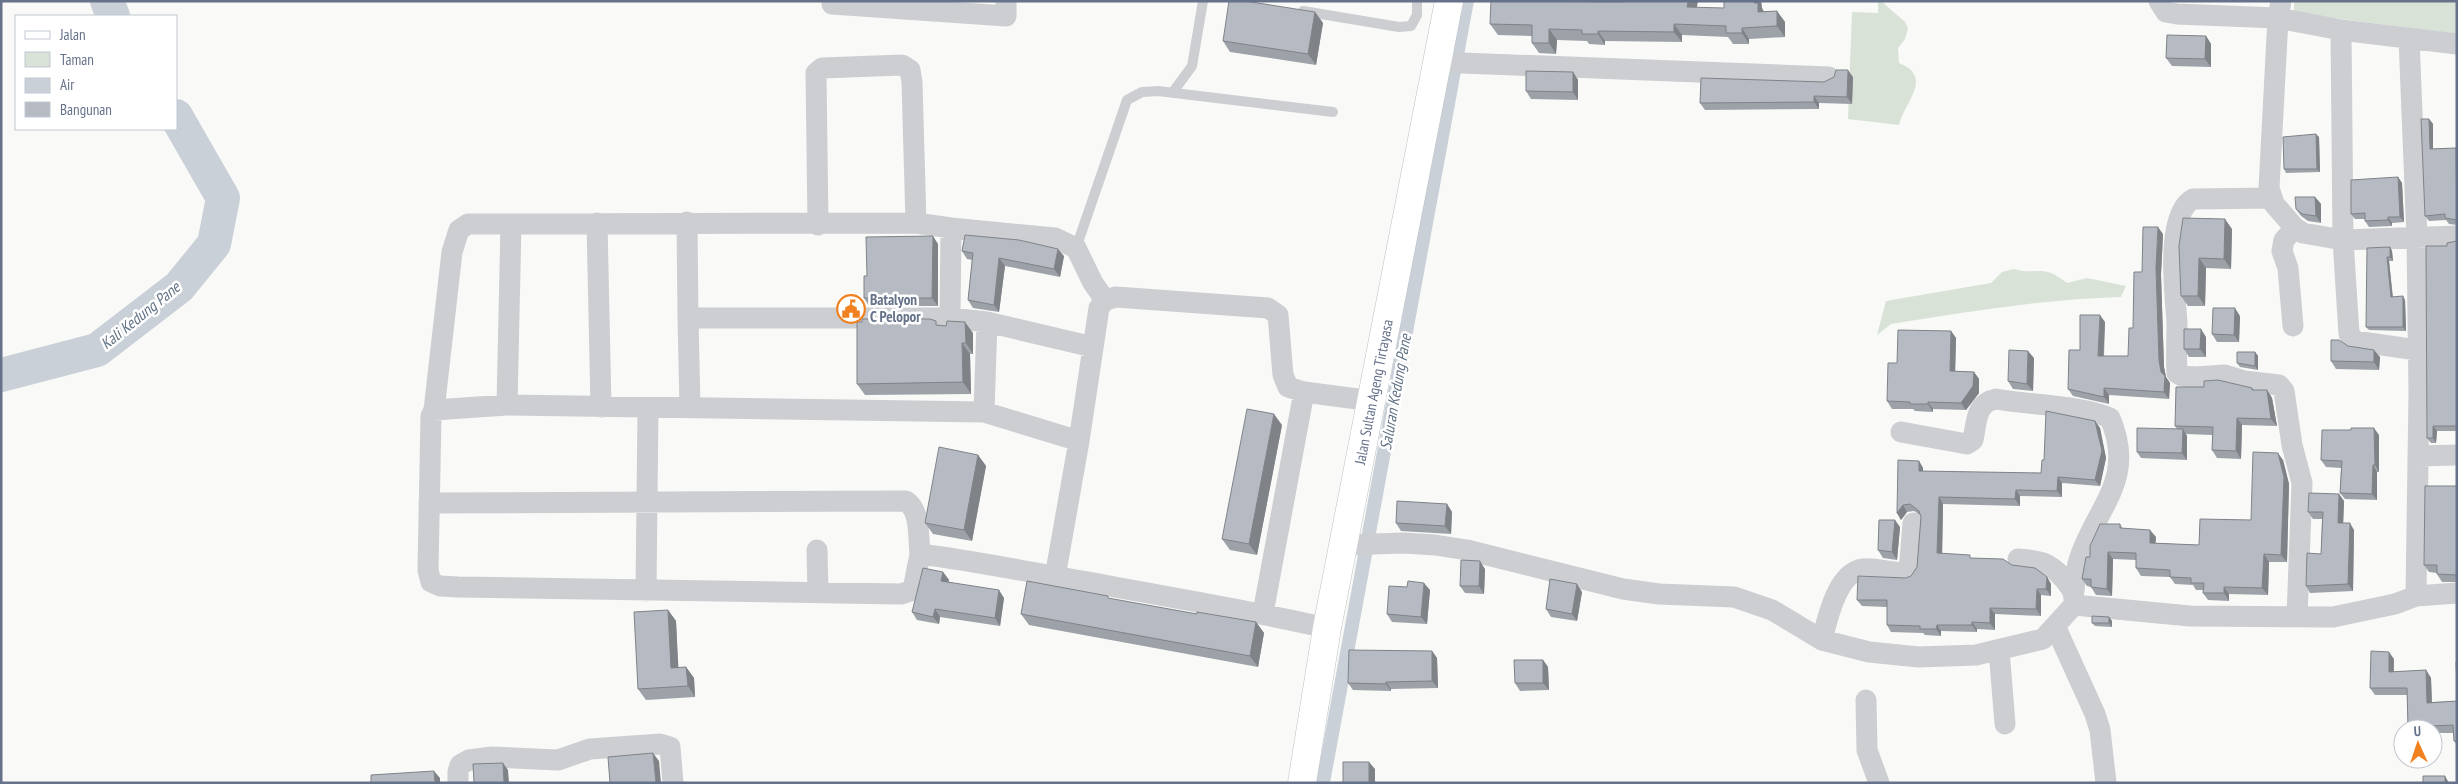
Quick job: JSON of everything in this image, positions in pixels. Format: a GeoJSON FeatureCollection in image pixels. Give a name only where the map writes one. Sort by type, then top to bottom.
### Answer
{"type":"FeatureCollection","features":[{"type":"Feature","properties":{"kind":"main road","name":"Jalan Sultan Ageng Tirtayasa"},"geometry":{"type":"LineString","coordinates":[[1302,783],[1328,628],[1350,545],[1372,401],[1440,62],[1449,1]]}},
{"type":"Feature","properties":{"kind":"street"},"geometry":{"type":"LineString","coordinates":[[832,1],[832,4],[918,6],[1006,16],[1006,1]]}},
{"type":"Feature","properties":{"kind":"street"},"geometry":{"type":"LineString","coordinates":[[2159,1],[2166,12],[2231,8],[2280,10],[2341,30],[2457,44]]}},
{"type":"Feature","properties":{"kind":"street"},"geometry":{"type":"LineString","coordinates":[[2280,10],[2269,188],[2272,198],[2295,228],[2303,233],[2343,240],[2457,236]]}},
{"type":"Feature","properties":{"kind":"street"},"geometry":{"type":"LineString","coordinates":[[2341,30],[2343,240],[2351,338],[2355,341],[2417,350]]}},
{"type":"Feature","properties":{"kind":"street"},"geometry":{"type":"LineString","coordinates":[[2409,38],[2417,238],[2418,456],[2416,596]]}},
{"type":"Feature","properties":{"kind":"street"},"geometry":{"type":"LineString","coordinates":[[1440,62],[1829,77]]}},
{"type":"Feature","properties":{"kind":"street"},"geometry":{"type":"LineString","coordinates":[[818,225],[816,73],[822,68],[902,65],[910,70],[912,82],[916,223]]}},
{"type":"Feature","properties":{"kind":"street"},"geometry":{"type":"LineString","coordinates":[[2272,198],[2193,199],[2186,203],[2182,210],[2176,230],[2174,268],[2177,373],[2182,376],[2195,377],[2226,375],[2244,381],[2280,385],[2284,392],[2292,444],[2302,483],[2297,616]]}},
{"type":"Feature","properties":{"kind":"street"},"geometry":{"type":"LineString","coordinates":[[429,503],[648,504],[906,501],[912,506],[916,516],[920,554],[914,590],[901,594],[440,586],[432,582],[428,570],[429,503],[431,416],[434,410],[448,278],[455,240],[459,230],[468,224],[687,222],[818,225],[916,223],[1054,238],[1076,248],[1093,283],[1105,300]]}},
{"type":"Feature","properties":{"kind":"street"},"geometry":{"type":"LineString","coordinates":[[687,222],[690,408]]}},
{"type":"Feature","properties":{"kind":"street"},"geometry":{"type":"LineString","coordinates":[[597,223],[601,407]]}},
{"type":"Feature","properties":{"kind":"street"},"geometry":{"type":"LineString","coordinates":[[507,405],[510,224]]}},
{"type":"Feature","properties":{"kind":"street"},"geometry":{"type":"LineString","coordinates":[[950,318],[951,228]]}},
{"type":"Feature","properties":{"kind":"street"},"geometry":{"type":"LineString","coordinates":[[2293,326],[2288,268],[2282,251],[2284,240],[2295,228]]}},
{"type":"Feature","properties":{"kind":"street"},"geometry":{"type":"LineString","coordinates":[[1054,576],[1079,441],[1099,308],[1105,300],[1116,297],[1268,308],[1278,315],[1283,375],[1288,387],[1304,392],[1372,401]]}},
{"type":"Feature","properties":{"kind":"street"},"geometry":{"type":"LineString","coordinates":[[688,318],[950,318],[987,322],[1094,347]]}},
{"type":"Feature","properties":{"kind":"street"},"geometry":{"type":"LineString","coordinates":[[984,412],[987,322]]}},
{"type":"Feature","properties":{"kind":"street"},"geometry":{"type":"LineString","coordinates":[[1263,613],[1304,392]]}},
{"type":"Feature","properties":{"kind":"street"},"geometry":{"type":"LineString","coordinates":[[1350,545],[1436,545],[1467,550],[1623,590],[1659,594],[1734,597],[1772,610],[1822,640],[1869,652],[1920,658],[1976,654],[2043,639],[2056,628],[2074,598],[2079,559],[2115,486],[2117,444],[2116,431],[2110,418],[2101,414],[1996,399],[1985,401],[1980,407],[1973,440],[1967,444],[1901,432]]}},
{"type":"Feature","properties":{"kind":"street"},"geometry":{"type":"LineString","coordinates":[[434,410],[507,405],[984,412],[1079,441]]}},
{"type":"Feature","properties":{"kind":"street"},"geometry":{"type":"LineString","coordinates":[[646,591],[648,408]]}},
{"type":"Feature","properties":{"kind":"street"},"geometry":{"type":"LineString","coordinates":[[2418,456],[2457,455]]}},
{"type":"Feature","properties":{"kind":"street"},"geometry":{"type":"LineString","coordinates":[[1822,640],[1831,606],[1850,574],[1862,569],[1901,573],[1909,572],[1913,523]]}},
{"type":"Feature","properties":{"kind":"street"},"geometry":{"type":"LineString","coordinates":[[818,550],[818,593]]}},
{"type":"Feature","properties":{"kind":"street"},"geometry":{"type":"LineString","coordinates":[[920,554],[989,562],[1054,576],[1263,613],[1328,628]]}},
{"type":"Feature","properties":{"kind":"street"},"geometry":{"type":"LineString","coordinates":[[2018,559],[2041,561],[2053,567],[2074,598],[2190,616],[2333,616],[2395,604],[2416,596],[2457,593]]}},
{"type":"Feature","properties":{"kind":"street"},"geometry":{"type":"LineString","coordinates":[[2056,628],[2095,714],[2100,730],[2106,783]]}},
{"type":"Feature","properties":{"kind":"street"},"geometry":{"type":"LineString","coordinates":[[1999,650],[2005,724]]}},
{"type":"Feature","properties":{"kind":"street"},"geometry":{"type":"LineString","coordinates":[[1866,700],[1867,750],[1879,783]]}},
{"type":"Feature","properties":{"kind":"street"},"geometry":{"type":"LineString","coordinates":[[458,783],[460,765],[478,758],[558,760],[590,749],[660,744],[670,747],[673,783]]}},
{"type":"Feature","properties":{"kind":"lane"},"geometry":{"type":"LineString","coordinates":[[1173,92],[1192,66],[1204,1]]}},
{"type":"Feature","properties":{"kind":"lane"},"geometry":{"type":"LineString","coordinates":[[1291,9],[1400,27],[1411,26],[1416,15],[1417,1]]}},
{"type":"Feature","properties":{"kind":"lane"},"geometry":{"type":"LineString","coordinates":[[1076,248],[1127,100],[1142,92],[1173,92],[1333,112]]}},
{"type":"Feature","properties":{"kind":"green space"},"geometry":{"type":"Polygon","coordinates":[[[1878,1],[1881,1],[1905,22],[1908,28],[1905,39],[1898,48],[1899,63],[1915,75],[1916,82],[1899,125],[1848,119],[1852,12],[1878,13],[1878,1]]]}},
{"type":"Feature","properties":{"kind":"green space"},"geometry":{"type":"Polygon","coordinates":[[[2294,1],[2457,1],[2457,34],[2294,13],[2294,1]]]}},
{"type":"Feature","properties":{"kind":"green space"},"geometry":{"type":"Polygon","coordinates":[[[2014,269],[2051,273],[2067,283],[2087,278],[2126,286],[2121,297],[2035,303],[1920,319],[1891,324],[1877,335],[1886,301],[1991,283],[2002,272],[2014,269]]]}},
{"type":"Feature","properties":{"kind":"water","name":"Saluran Kedung Pane"},"geometry":{"type":"Polygon","coordinates":[[[1460,1],[1474,1],[1330,783],[1316,783],[1460,1]]]}},
{"type":"Feature","properties":{"kind":"building"},"geometry":{"type":"Polygon","coordinates":[[[1229,1],[1245,1],[1315,12],[1308,54],[1223,41],[1229,1]]]}},
{"type":"Feature","properties":{"kind":"building"},"geometry":{"type":"Polygon","coordinates":[[[1491,1],[1688,1],[1687,7],[1724,8],[1724,1],[1754,1],[1754,3],[1758,3],[1758,12],[1777,11],[1777,26],[1742,28],[1742,33],[1726,33],[1726,26],[1674,24],[1674,32],[1598,31],[1598,34],[1582,34],[1582,30],[1549,29],[1549,43],[1532,43],[1532,25],[1490,24],[1491,1]]]}},
{"type":"Feature","properties":{"kind":"building"},"geometry":{"type":"Polygon","coordinates":[[[2167,35],[2206,36],[2205,59],[2166,58],[2167,35]]]}},
{"type":"Feature","properties":{"kind":"building"},"geometry":{"type":"Polygon","coordinates":[[[1836,70],[1848,70],[1847,97],[1814,96],[1814,102],[1700,103],[1701,78],[1824,82],[1834,77],[1836,70]]]}},
{"type":"Feature","properties":{"kind":"building"},"geometry":{"type":"Polygon","coordinates":[[[1526,71],[1573,72],[1573,92],[1526,91],[1526,71]]]}},
{"type":"Feature","properties":{"kind":"building"},"geometry":{"type":"Polygon","coordinates":[[[2421,119],[2429,119],[2430,149],[2456,148],[2457,220],[2445,218],[2445,214],[2425,216],[2421,119]]]}},
{"type":"Feature","properties":{"kind":"building"},"geometry":{"type":"Polygon","coordinates":[[[2316,134],[2317,169],[2284,169],[2283,137],[2316,134]]]}},
{"type":"Feature","properties":{"kind":"building"},"geometry":{"type":"Polygon","coordinates":[[[2398,177],[2400,217],[2388,217],[2388,220],[2365,221],[2365,213],[2351,214],[2351,180],[2398,177]]]}},
{"type":"Feature","properties":{"kind":"building"},"geometry":{"type":"Polygon","coordinates":[[[2295,197],[2315,197],[2316,216],[2302,214],[2296,209],[2295,197]]]}},
{"type":"Feature","properties":{"kind":"building"},"geometry":{"type":"Polygon","coordinates":[[[2183,218],[2225,219],[2224,259],[2199,258],[2198,296],[2181,296],[2179,246],[2183,218]]]}},
{"type":"Feature","properties":{"kind":"building"},"geometry":{"type":"Polygon","coordinates":[[[2143,227],[2158,227],[2156,268],[2159,360],[2161,372],[2165,376],[2164,392],[2104,388],[2104,397],[2068,389],[2069,350],[2080,350],[2080,315],[2100,315],[2098,356],[2128,356],[2129,328],[2133,328],[2134,272],[2142,272],[2143,227]]]}},
{"type":"Feature","properties":{"kind":"building"},"geometry":{"type":"Polygon","coordinates":[[[965,235],[1019,240],[1058,249],[1054,269],[999,258],[994,305],[968,300],[973,253],[962,251],[965,235]]]}},
{"type":"Feature","properties":{"kind":"building"},"geometry":{"type":"Polygon","coordinates":[[[933,236],[932,298],[864,298],[864,276],[867,276],[866,237],[933,236]]]}},
{"type":"Feature","properties":{"kind":"building"},"geometry":{"type":"Polygon","coordinates":[[[2457,241],[2457,426],[2433,426],[2433,438],[2427,438],[2426,246],[2447,246],[2447,243],[2457,241]]]}},
{"type":"Feature","properties":{"kind":"building"},"geometry":{"type":"Polygon","coordinates":[[[2390,247],[2390,257],[2387,257],[2391,297],[2403,296],[2403,327],[2366,327],[2367,248],[2390,247]]]}},
{"type":"Feature","properties":{"kind":"building"},"geometry":{"type":"Polygon","coordinates":[[[2213,308],[2235,308],[2234,335],[2212,334],[2213,308]]]}},
{"type":"Feature","properties":{"kind":"building"},"geometry":{"type":"Polygon","coordinates":[[[862,319],[930,319],[936,321],[936,325],[946,326],[947,321],[965,322],[966,343],[962,343],[963,382],[857,384],[857,322],[862,322],[862,319]]]}},
{"type":"Feature","properties":{"kind":"building"},"geometry":{"type":"Polygon","coordinates":[[[2184,329],[2201,329],[2200,349],[2184,349],[2184,329]]]}},
{"type":"Feature","properties":{"kind":"building"},"geometry":{"type":"Polygon","coordinates":[[[1898,330],[1951,331],[1950,371],[1974,372],[1973,386],[1961,403],[1928,402],[1928,404],[1910,404],[1910,402],[1887,401],[1888,363],[1897,363],[1898,330]]]}},
{"type":"Feature","properties":{"kind":"building"},"geometry":{"type":"Polygon","coordinates":[[[2331,340],[2339,340],[2348,346],[2374,350],[2374,362],[2331,361],[2331,340]]]}},
{"type":"Feature","properties":{"kind":"building"},"geometry":{"type":"Polygon","coordinates":[[[2009,350],[2028,351],[2027,384],[2008,381],[2009,350]]]}},
{"type":"Feature","properties":{"kind":"building"},"geometry":{"type":"Polygon","coordinates":[[[2237,352],[2255,352],[2255,366],[2237,363],[2237,352]]]}},
{"type":"Feature","properties":{"kind":"building"},"geometry":{"type":"Polygon","coordinates":[[[2218,380],[2252,388],[2252,390],[2267,390],[2271,419],[2237,418],[2236,451],[2212,450],[2213,427],[2175,426],[2176,387],[2204,387],[2204,381],[2218,380]]]}},
{"type":"Feature","properties":{"kind":"building"},"geometry":{"type":"Polygon","coordinates":[[[1247,409],[1274,414],[1249,544],[1222,539],[1247,409]]]}},
{"type":"Feature","properties":{"kind":"building"},"geometry":{"type":"Polygon","coordinates":[[[2046,411],[2095,421],[2102,451],[2095,480],[2058,477],[2057,491],[2016,490],[2015,499],[1939,497],[1937,553],[1970,555],[1970,558],[2003,559],[2012,565],[2035,568],[2047,577],[2046,589],[2037,589],[2036,609],[1990,608],[1990,623],[1972,622],[1972,625],[1937,625],[1936,629],[1920,629],[1920,626],[1887,625],[1887,600],[1857,600],[1858,576],[1906,578],[1911,576],[1917,567],[1921,517],[1919,511],[1910,504],[1903,505],[1897,513],[1898,460],[1919,461],[1919,471],[2041,473],[2042,460],[2044,460],[2046,411]]]}},
{"type":"Feature","properties":{"kind":"building"},"geometry":{"type":"Polygon","coordinates":[[[2137,428],[2183,429],[2182,453],[2137,452],[2137,428]]]}},
{"type":"Feature","properties":{"kind":"building"},"geometry":{"type":"Polygon","coordinates":[[[2351,428],[2374,428],[2375,465],[2373,465],[2372,494],[2340,493],[2342,461],[2321,460],[2322,430],[2351,430],[2351,428]]]}},
{"type":"Feature","properties":{"kind":"building"},"geometry":{"type":"Polygon","coordinates":[[[939,447],[978,455],[964,530],[925,523],[939,447]]]}},
{"type":"Feature","properties":{"kind":"building"},"geometry":{"type":"Polygon","coordinates":[[[2253,452],[2278,453],[2284,477],[2281,555],[2264,554],[2262,588],[2224,587],[2224,593],[2203,593],[2204,583],[2191,583],[2191,578],[2170,577],[2170,570],[2136,568],[2136,553],[2108,552],[2107,589],[2091,587],[2091,579],[2082,579],[2086,557],[2090,557],[2090,546],[2100,524],[2120,524],[2120,528],[2150,530],[2150,543],[2199,545],[2200,519],[2251,520],[2253,452]]]}},
{"type":"Feature","properties":{"kind":"building"},"geometry":{"type":"Polygon","coordinates":[[[2425,486],[2457,486],[2457,575],[2437,574],[2437,565],[2424,565],[2425,486]]]}},
{"type":"Feature","properties":{"kind":"building"},"geometry":{"type":"Polygon","coordinates":[[[2309,493],[2339,494],[2338,523],[2350,523],[2348,584],[2306,586],[2307,553],[2321,554],[2323,512],[2308,512],[2309,493]]]}},
{"type":"Feature","properties":{"kind":"building"},"geometry":{"type":"Polygon","coordinates":[[[1397,501],[1447,504],[1445,526],[1396,523],[1397,501]]]}},
{"type":"Feature","properties":{"kind":"building"},"geometry":{"type":"Polygon","coordinates":[[[1879,520],[1895,520],[1892,552],[1878,550],[1879,520]]]}},
{"type":"Feature","properties":{"kind":"building"},"geometry":{"type":"Polygon","coordinates":[[[1461,560],[1480,561],[1479,586],[1460,586],[1461,560]]]}},
{"type":"Feature","properties":{"kind":"building"},"geometry":{"type":"Polygon","coordinates":[[[923,568],[943,572],[941,581],[999,590],[995,618],[935,609],[933,617],[912,612],[923,568]]]}},
{"type":"Feature","properties":{"kind":"building"},"geometry":{"type":"Polygon","coordinates":[[[1550,579],[1577,584],[1572,614],[1546,609],[1550,579]]]}},
{"type":"Feature","properties":{"kind":"building"},"geometry":{"type":"Polygon","coordinates":[[[1027,581],[1197,614],[1197,612],[1256,622],[1250,656],[1021,614],[1027,581]]]}},
{"type":"Feature","properties":{"kind":"building"},"geometry":{"type":"Polygon","coordinates":[[[1408,581],[1424,583],[1421,617],[1387,614],[1389,586],[1407,587],[1408,581]]]}},
{"type":"Feature","properties":{"kind":"building"},"geometry":{"type":"Polygon","coordinates":[[[668,610],[671,668],[686,667],[688,686],[638,689],[634,612],[668,610]]]}},
{"type":"Feature","properties":{"kind":"building"},"geometry":{"type":"Polygon","coordinates":[[[2092,616],[2109,617],[2109,623],[2092,623],[2092,616]]]}},
{"type":"Feature","properties":{"kind":"building"},"geometry":{"type":"Polygon","coordinates":[[[1349,650],[1432,651],[1432,681],[1386,682],[1386,684],[1348,683],[1349,650]]]}},
{"type":"Feature","properties":{"kind":"building"},"geometry":{"type":"Polygon","coordinates":[[[2371,651],[2389,652],[2389,672],[2426,670],[2427,703],[2457,701],[2457,741],[2454,741],[2453,725],[2443,725],[2443,719],[2408,719],[2407,688],[2370,688],[2371,651]]]}},
{"type":"Feature","properties":{"kind":"building"},"geometry":{"type":"Polygon","coordinates":[[[1514,660],[1543,660],[1543,683],[1515,683],[1514,660]]]}},
{"type":"Feature","properties":{"kind":"building"},"geometry":{"type":"Polygon","coordinates":[[[653,753],[656,783],[610,783],[608,757],[653,753]]]}},
{"type":"Feature","properties":{"kind":"building"},"geometry":{"type":"Polygon","coordinates":[[[1343,762],[1369,762],[1369,783],[1343,783],[1343,762]]]}},
{"type":"Feature","properties":{"kind":"building"},"geometry":{"type":"Polygon","coordinates":[[[503,763],[504,783],[474,783],[473,764],[503,763]]]}},
{"type":"Feature","properties":{"kind":"building"},"geometry":{"type":"Polygon","coordinates":[[[434,771],[435,783],[371,783],[371,775],[434,771]]]}},
{"type":"Feature","properties":{"kind":"building"},"geometry":{"type":"Polygon","coordinates":[[[2423,776],[2445,776],[2445,783],[2423,783],[2423,776]]]}},
{"type":"Feature","properties":{"kind":"waterway","name":"Kali Kedung Pane"},"geometry":{"type":"LineString","coordinates":[[107,1],[113,15]]}},
{"type":"Feature","properties":{"kind":"waterway","name":"Kali Kedung Pane"},"geometry":{"type":"LineString","coordinates":[[1,375],[97,350],[179,287],[214,244],[223,198],[178,119]]}},
{"type":"Feature","properties":{"kind":"place","name":"Batalyon C Pelopor"},"geometry":{"type":"Point","coordinates":[851,309]}}]}
